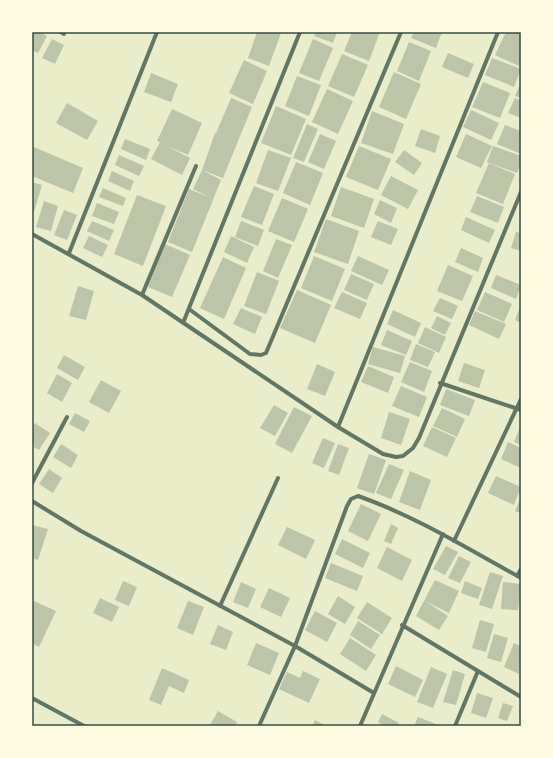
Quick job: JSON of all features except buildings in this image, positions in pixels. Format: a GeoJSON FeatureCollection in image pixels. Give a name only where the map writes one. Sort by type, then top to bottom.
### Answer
{"type":"FeatureCollection","features":[{"type":"Feature","properties":{"kind":"street"},"geometry":{"type":"LineString","coordinates":[[69,253],[157,32]]}},
{"type":"Feature","properties":{"kind":"street"},"geometry":{"type":"LineString","coordinates":[[183,323],[300,32]]}},
{"type":"Feature","properties":{"kind":"street"},"geometry":{"type":"LineString","coordinates":[[189,309],[250,354],[261,355],[266,353],[401,32]]}},
{"type":"Feature","properties":{"kind":"street"},"geometry":{"type":"LineString","coordinates":[[338,427],[498,32]]}},
{"type":"Feature","properties":{"kind":"street"},"geometry":{"type":"LineString","coordinates":[[142,295],[196,166]]}},
{"type":"Feature","properties":{"kind":"street"},"geometry":{"type":"LineString","coordinates":[[32,234],[69,253],[142,295],[338,427],[383,454],[396,457],[403,456],[413,448],[419,438],[440,383],[521,192]]}},
{"type":"Feature","properties":{"kind":"street"},"geometry":{"type":"LineString","coordinates":[[440,383],[519,410]]}},
{"type":"Feature","properties":{"kind":"street"},"geometry":{"type":"LineString","coordinates":[[454,541],[519,410],[521,399]]}},
{"type":"Feature","properties":{"kind":"street"},"geometry":{"type":"LineString","coordinates":[[32,483],[67,417]]}},
{"type":"Feature","properties":{"kind":"street"},"geometry":{"type":"LineString","coordinates":[[220,606],[278,478]]}},
{"type":"Feature","properties":{"kind":"street"},"geometry":{"type":"LineString","coordinates":[[259,726],[295,646],[347,506],[351,499],[358,496],[443,534],[519,577],[521,569]]}},
{"type":"Feature","properties":{"kind":"street"},"geometry":{"type":"LineString","coordinates":[[32,501],[81,531],[295,646],[374,693]]}},
{"type":"Feature","properties":{"kind":"street"},"geometry":{"type":"LineString","coordinates":[[360,726],[402,625],[443,534]]}},
{"type":"Feature","properties":{"kind":"street"},"geometry":{"type":"LineString","coordinates":[[402,625],[521,696]]}},
{"type":"Feature","properties":{"kind":"street"},"geometry":{"type":"LineString","coordinates":[[455,726],[478,671]]}},
{"type":"Feature","properties":{"kind":"street"},"geometry":{"type":"LineString","coordinates":[[32,698],[84,726]]}}]}
